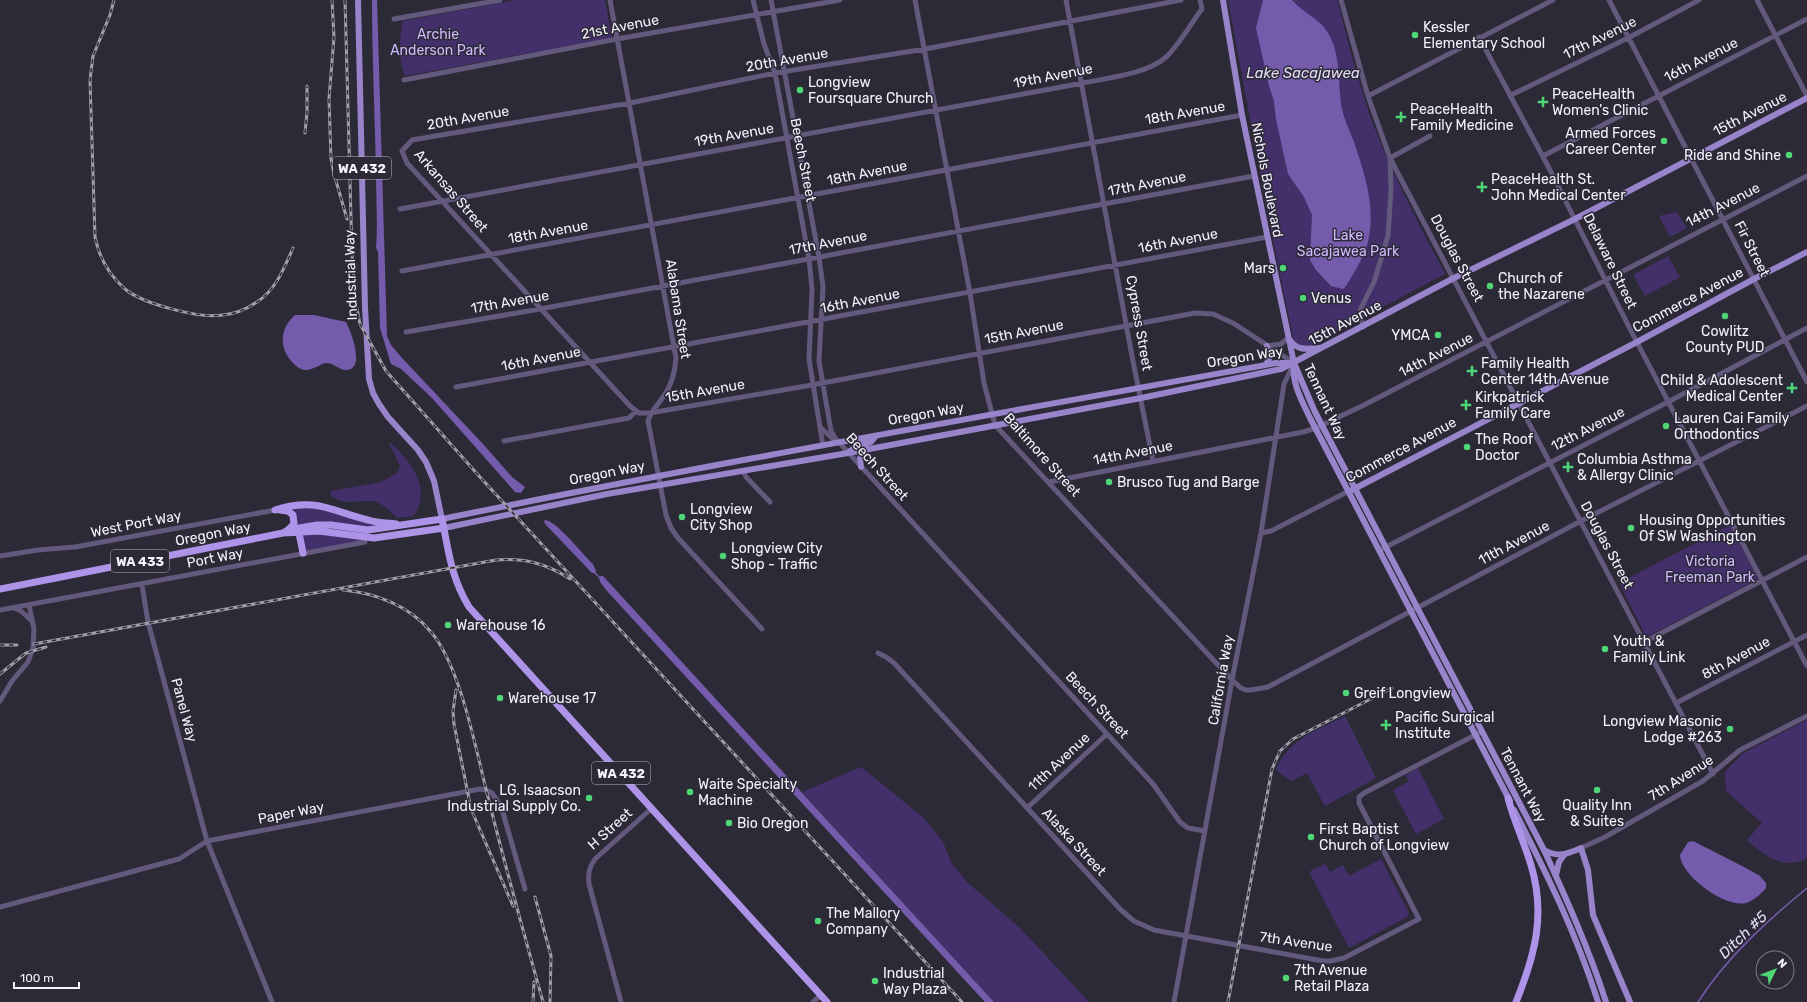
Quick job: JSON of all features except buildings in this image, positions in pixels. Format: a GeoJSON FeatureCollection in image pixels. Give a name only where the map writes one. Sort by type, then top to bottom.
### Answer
{"type":"FeatureCollection","features":[{"type":"Feature","properties":{"kind":"highway"},"geometry":{"type":"LineString","coordinates":[[275,510],[285,506],[313,505],[335,509],[370,521],[405,525]]}},
{"type":"Feature","properties":{"kind":"highway"},"geometry":{"type":"LineString","coordinates":[[275,510],[288,511],[293,515],[294,524],[286,532]]}},
{"type":"Feature","properties":{"kind":"highway","name":"Oregon Way"},"geometry":{"type":"LineString","coordinates":[[0,589],[317,525],[331,525],[368,530],[442,519]]}},
{"type":"Feature","properties":{"kind":"highway","name":"Industrial Way"},"geometry":{"type":"LineString","coordinates":[[442,519],[444,528]]}},
{"type":"Feature","properties":{"kind":"highway","name":"Oregon Way"},"geometry":{"type":"LineString","coordinates":[[286,532],[299,533],[320,531],[374,538],[444,528]]}},
{"type":"Feature","properties":{"kind":"highway","name":"WA 432"},"geometry":{"type":"LineString","coordinates":[[444,528],[454,577],[470,607],[827,1002]]}},
{"type":"Feature","properties":{"kind":"highway"},"geometry":{"type":"LineString","coordinates":[[299,533],[303,553]]}},
{"type":"Feature","properties":{"kind":"highway"},"geometry":{"type":"LineString","coordinates":[[1508,798],[1513,816],[1531,864],[1538,897],[1539,915],[1536,947],[1516,1002]]}},
{"type":"Feature","properties":{"kind":"main road","name":"Industrial Way"},"geometry":{"type":"LineString","coordinates":[[358,0],[366,322],[369,379],[373,393],[384,411],[418,450],[426,462],[434,481],[442,519]]}},
{"type":"Feature","properties":{"kind":"main road","name":"Nichols Boulevard"},"geometry":{"type":"LineString","coordinates":[[1223,0],[1242,115],[1294,363]]}},
{"type":"Feature","properties":{"kind":"main road","name":"15th Avenue"},"geometry":{"type":"LineString","coordinates":[[1294,363],[1454,278],[1575,219],[1807,97]]}},
{"type":"Feature","properties":{"kind":"main road","name":"Commerce Avenue"},"geometry":{"type":"LineString","coordinates":[[1349,491],[1807,252]]}},
{"type":"Feature","properties":{"kind":"main road"},"geometry":{"type":"LineString","coordinates":[[1288,338],[1294,346],[1301,349],[1323,348]]}},
{"type":"Feature","properties":{"kind":"main road"},"geometry":{"type":"LineString","coordinates":[[1265,365],[1269,362],[1268,346]]}},
{"type":"Feature","properties":{"kind":"main road","name":"Oregon Way"},"geometry":{"type":"LineString","coordinates":[[442,519],[658,476],[1138,388],[1265,365],[1294,363]]}},
{"type":"Feature","properties":{"kind":"main road","name":"Oregon Way"},"geometry":{"type":"LineString","coordinates":[[444,528],[607,494],[848,453],[1141,398],[1281,369],[1294,363]]}},
{"type":"Feature","properties":{"kind":"main road","name":"Tennant Way"},"geometry":{"type":"LineString","coordinates":[[1294,363],[1322,425],[1544,850],[1592,958],[1606,1002]]}},
{"type":"Feature","properties":{"kind":"main road","name":"Tennant Way"},"geometry":{"type":"LineString","coordinates":[[1294,363],[1292,373],[1298,392],[1508,798],[1562,908],[1587,967],[1598,1002]]}},
{"type":"Feature","properties":{"kind":"main road"},"geometry":{"type":"LineString","coordinates":[[848,453],[859,445],[871,442],[875,437]]}},
{"type":"Feature","properties":{"kind":"main road"},"geometry":{"type":"LineString","coordinates":[[860,467],[860,458],[866,449]]}},
{"type":"Feature","properties":{"kind":"main road"},"geometry":{"type":"LineString","coordinates":[[1581,848],[1588,870],[1593,915],[1630,1002]]}},
{"type":"Feature","properties":{"kind":"main road","name":"7th Avenue"},"geometry":{"type":"LineString","coordinates":[[1564,855],[1581,848]]}},
{"type":"Feature","properties":{"kind":"main road"},"geometry":{"type":"LineString","coordinates":[[1544,850],[1551,854],[1564,855],[1557,869],[1556,876]]}},
{"type":"Feature","properties":{"kind":"street"},"geometry":{"type":"LineString","coordinates":[[394,19],[500,0]]}},
{"type":"Feature","properties":{"kind":"street","name":"Alabama Street"},"geometry":{"type":"LineString","coordinates":[[610,0],[676,358],[673,378],[669,389],[650,413]]}},
{"type":"Feature","properties":{"kind":"street","name":"Beech Street"},"geometry":{"type":"LineString","coordinates":[[753,0],[764,44],[775,73],[786,139],[810,259],[812,289],[809,359],[823,446]]}},
{"type":"Feature","properties":{"kind":"street","name":"Beech Street"},"geometry":{"type":"LineString","coordinates":[[771,0],[819,257],[823,287],[819,356],[831,431],[838,443],[1153,784],[1180,822],[1188,828],[1205,831]]}},
{"type":"Feature","properties":{"kind":"street","name":"21st Avenue"},"geometry":{"type":"LineString","coordinates":[[404,80],[617,39],[840,0]]}},
{"type":"Feature","properties":{"kind":"street","name":"Baltimore Street"},"geometry":{"type":"LineString","coordinates":[[915,0],[957,232],[970,293],[979,353],[991,415],[995,425],[1050,482],[1204,652],[1232,680]]}},
{"type":"Feature","properties":{"kind":"street","name":"Cypress Street"},"geometry":{"type":"LineString","coordinates":[[1066,0],[1083,83],[1138,388],[1153,461]]}},
{"type":"Feature","properties":{"kind":"street","name":"20th Avenue"},"geometry":{"type":"LineString","coordinates":[[402,151],[412,140],[630,103],[775,73],[925,49],[1181,0]]}},
{"type":"Feature","properties":{"kind":"street","name":"19th Avenue"},"geometry":{"type":"LineString","coordinates":[[400,209],[641,164],[797,137],[1083,83],[1138,71],[1159,62],[1172,50],[1202,9],[1200,0]]}},
{"type":"Feature","properties":{"kind":"street"},"geometry":{"type":"LineString","coordinates":[[1341,0],[1368,96],[1390,158],[1391,191],[1388,236],[1374,282],[1360,310],[1363,327]]}},
{"type":"Feature","properties":{"kind":"street"},"geometry":{"type":"LineString","coordinates":[[1368,96],[1553,0]]}},
{"type":"Feature","properties":{"kind":"street","name":"Fir Street"},"geometry":{"type":"LineString","coordinates":[[1609,0],[1657,96],[1723,219],[1807,382]]}},
{"type":"Feature","properties":{"kind":"street","name":"17th Avenue"},"geometry":{"type":"LineString","coordinates":[[1510,95],[1628,38],[1699,0]]}},
{"type":"Feature","properties":{"kind":"street"},"geometry":{"type":"LineString","coordinates":[[1757,0],[1807,97]]}},
{"type":"Feature","properties":{"kind":"street","name":"16th Avenue"},"geometry":{"type":"LineString","coordinates":[[1543,156],[1807,20]]}},
{"type":"Feature","properties":{"kind":"street","name":"Delaware Street"},"geometry":{"type":"LineString","coordinates":[[1479,38],[1543,156],[1668,402],[1807,666]]}},
{"type":"Feature","properties":{"kind":"street","name":"18th Avenue"},"geometry":{"type":"LineString","coordinates":[[402,271],[1242,115]]}},
{"type":"Feature","properties":{"kind":"street"},"geometry":{"type":"LineString","coordinates":[[1390,158],[1430,136]]}},
{"type":"Feature","properties":{"kind":"street","name":"Arkansas Street"},"geometry":{"type":"LineString","coordinates":[[402,151],[407,163],[442,202],[589,363],[636,411]]}},
{"type":"Feature","properties":{"kind":"street","name":"Douglas Street"},"geometry":{"type":"LineString","coordinates":[[1390,158],[1713,774]]}},
{"type":"Feature","properties":{"kind":"street","name":"17th Avenue"},"geometry":{"type":"LineString","coordinates":[[406,332],[540,309],[1254,176]]}},
{"type":"Feature","properties":{"kind":"street","name":"14th Avenue"},"geometry":{"type":"LineString","coordinates":[[1050,482],[1275,438],[1316,428],[1487,342],[1807,176]]}},
{"type":"Feature","properties":{"kind":"street","name":"16th Avenue"},"geometry":{"type":"LineString","coordinates":[[456,387],[673,346],[970,293],[1267,236]]}},
{"type":"Feature","properties":{"kind":"street","name":"15th Avenue"},"geometry":{"type":"LineString","coordinates":[[650,413],[1195,313],[1213,314],[1233,323],[1294,363]]}},
{"type":"Feature","properties":{"kind":"street","name":"12th Avenue"},"geometry":{"type":"LineString","coordinates":[[1379,550],[1466,507],[1807,328]]}},
{"type":"Feature","properties":{"kind":"street"},"geometry":{"type":"LineString","coordinates":[[1268,346],[1280,344],[1288,338]]}},
{"type":"Feature","properties":{"kind":"street","name":"California Way"},"geometry":{"type":"LineString","coordinates":[[1174,1002],[1232,680],[1261,533],[1284,384],[1294,363]]}},
{"type":"Feature","properties":{"kind":"street","name":"11th Avenue"},"geometry":{"type":"LineString","coordinates":[[1232,680],[1241,688],[1246,690],[1268,687],[1581,521],[1807,406]]}},
{"type":"Feature","properties":{"kind":"street"},"geometry":{"type":"LineString","coordinates":[[504,441],[629,418],[636,411],[644,414],[650,413],[648,430],[666,515],[671,528],[678,538],[762,629]]}},
{"type":"Feature","properties":{"kind":"street"},"geometry":{"type":"LineString","coordinates":[[819,424],[831,439],[838,443]]}},
{"type":"Feature","properties":{"kind":"street"},"geometry":{"type":"LineString","coordinates":[[743,471],[746,478],[770,502]]}},
{"type":"Feature","properties":{"kind":"street","name":"Commerce Avenue"},"geometry":{"type":"LineString","coordinates":[[1261,533],[1271,531],[1349,491]]}},
{"type":"Feature","properties":{"kind":"street","name":"West Port Way"},"geometry":{"type":"LineString","coordinates":[[0,556],[38,550],[75,547],[275,510]]}},
{"type":"Feature","properties":{"kind":"street","name":"Port Way"},"geometry":{"type":"LineString","coordinates":[[0,610],[142,585],[365,542]]}},
{"type":"Feature","properties":{"kind":"street"},"geometry":{"type":"LineString","coordinates":[[1644,642],[1807,557]]}},
{"type":"Feature","properties":{"kind":"street","name":"Panel Way"},"geometry":{"type":"LineString","coordinates":[[142,585],[148,622],[207,841],[272,1002]]}},
{"type":"Feature","properties":{"kind":"street"},"geometry":{"type":"LineString","coordinates":[[0,701],[12,681],[28,662],[32,651],[34,636],[29,605]]}},
{"type":"Feature","properties":{"kind":"street"},"geometry":{"type":"LineString","coordinates":[[13,608],[21,611],[32,621]]}},
{"type":"Feature","properties":{"kind":"street","name":"8th Avenue"},"geometry":{"type":"LineString","coordinates":[[1676,703],[1807,635]]}},
{"type":"Feature","properties":{"kind":"street","name":"Alaska Street"},"geometry":{"type":"LineString","coordinates":[[878,653],[894,663],[1129,918],[1149,928],[1185,936]]}},
{"type":"Feature","properties":{"kind":"street","name":"7th Avenue"},"geometry":{"type":"LineString","coordinates":[[1581,848],[1605,837],[1703,782],[1740,750],[1807,716]]}},
{"type":"Feature","properties":{"kind":"street"},"geometry":{"type":"LineString","coordinates":[[1475,734],[1481,731]]}},
{"type":"Feature","properties":{"kind":"street","name":"11th Avenue"},"geometry":{"type":"LineString","coordinates":[[1027,808],[1108,734]]}},
{"type":"Feature","properties":{"kind":"street","name":"7th Avenue"},"geometry":{"type":"LineString","coordinates":[[1185,936],[1331,962],[1344,958],[1419,919],[1359,803],[1359,797],[1475,734]]}},
{"type":"Feature","properties":{"kind":"street","name":"Paper Way"},"geometry":{"type":"LineString","coordinates":[[0,906],[179,859],[207,841],[480,789],[492,793],[502,806],[524,889]]}},
{"type":"Feature","properties":{"kind":"street","name":"H Street"},"geometry":{"type":"LineString","coordinates":[[621,1002],[589,884],[589,872],[595,859],[652,808]]}},
{"type":"Feature","properties":{"kind":"street"},"geometry":{"type":"LineString","coordinates":[[813,1002],[821,995]]}},
{"type":"Feature","properties":{"kind":"green space","name":"Archie Anderson Park"},"geometry":{"type":"Polygon","coordinates":[[[516,0],[605,0],[612,38],[405,76],[401,63],[400,48],[403,21],[516,0]]]}},
{"type":"Feature","properties":{"kind":"green space","name":"Lake Sacajawea Park"},"geometry":{"type":"Polygon","coordinates":[[[1228,0],[1337,0],[1360,85],[1384,152],[1445,274],[1309,346],[1302,348],[1294,341],[1273,241],[1228,0]]]}},
{"type":"Feature","properties":{"kind":"green space"},"geometry":{"type":"Polygon","coordinates":[[[1676,212],[1687,228],[1670,237],[1659,216],[1676,212]]]}},
{"type":"Feature","properties":{"kind":"green space"},"geometry":{"type":"Polygon","coordinates":[[[1668,256],[1680,277],[1645,296],[1633,275],[1668,256]]]}},
{"type":"Feature","properties":{"kind":"green space"},"geometry":{"type":"Polygon","coordinates":[[[389,443],[399,450],[406,458],[417,477],[421,497],[419,506],[413,516],[397,518],[386,507],[379,503],[371,501],[346,502],[331,496],[331,491],[381,482],[397,473],[400,466],[389,443]]]}},
{"type":"Feature","properties":{"kind":"green space"},"geometry":{"type":"Polygon","coordinates":[[[305,504],[376,522],[379,529],[331,525],[295,528],[285,507],[305,504]]]}},
{"type":"Feature","properties":{"kind":"green space","name":"Victoria Freeman Park"},"geometry":{"type":"Polygon","coordinates":[[[1730,525],[1758,579],[1650,635],[1645,634],[1620,585],[1621,582],[1730,525]]]}},
{"type":"Feature","properties":{"kind":"green space"},"geometry":{"type":"Polygon","coordinates":[[[299,533],[363,537],[365,542],[303,553],[299,533]]]}},
{"type":"Feature","properties":{"kind":"green space"},"geometry":{"type":"Polygon","coordinates":[[[1345,716],[1376,778],[1325,806],[1307,773],[1291,781],[1276,770],[1281,760],[1296,743],[1314,731],[1345,716]]]}},
{"type":"Feature","properties":{"kind":"green space"},"geometry":{"type":"Polygon","coordinates":[[[1807,720],[1807,858],[1798,862],[1782,862],[1767,856],[1747,840],[1762,823],[1726,791],[1725,772],[1743,753],[1807,720]]]}},
{"type":"Feature","properties":{"kind":"green space"},"geometry":{"type":"Polygon","coordinates":[[[861,767],[924,818],[943,842],[952,864],[969,884],[1020,928],[1089,1002],[994,1002],[802,792],[861,767]]]}},
{"type":"Feature","properties":{"kind":"green space"},"geometry":{"type":"Polygon","coordinates":[[[1418,768],[1444,819],[1416,834],[1393,790],[1409,781],[1406,775],[1418,768]]]}},
{"type":"Feature","properties":{"kind":"green space"},"geometry":{"type":"Polygon","coordinates":[[[1381,859],[1409,913],[1407,917],[1349,948],[1309,872],[1325,864],[1330,872],[1343,865],[1349,876],[1381,859]]]}},
{"type":"Feature","properties":{"kind":"water"},"geometry":{"type":"Polygon","coordinates":[[[372,0],[377,0],[387,336],[391,345],[403,359],[512,477],[525,487],[521,493],[515,492],[432,398],[401,369],[391,364],[380,328],[378,252],[376,248],[377,212],[372,0]]]}},
{"type":"Feature","properties":{"kind":"water","name":"Lake Sacajawea"},"geometry":{"type":"Polygon","coordinates":[[[1263,0],[1292,0],[1323,26],[1331,38],[1337,56],[1342,109],[1365,177],[1371,212],[1368,243],[1363,256],[1343,289],[1331,286],[1316,270],[1310,260],[1312,215],[1304,197],[1288,174],[1276,119],[1274,101],[1269,86],[1256,28],[1263,0]]]}},
{"type":"Feature","properties":{"kind":"water"},"geometry":{"type":"Polygon","coordinates":[[[295,315],[314,315],[346,322],[351,333],[355,349],[355,364],[352,368],[343,370],[332,364],[326,363],[306,370],[298,367],[288,357],[283,345],[286,326],[295,315]]]}},
{"type":"Feature","properties":{"kind":"water"},"geometry":{"type":"Polygon","coordinates":[[[545,520],[556,526],[570,539],[593,564],[596,571],[595,573],[592,573],[547,526],[544,522],[545,520]]]}},
{"type":"Feature","properties":{"kind":"water"},"geometry":{"type":"Polygon","coordinates":[[[603,576],[994,1002],[985,1002],[607,591],[600,582],[599,577],[603,576]]]}},
{"type":"Feature","properties":{"kind":"water"},"geometry":{"type":"Polygon","coordinates":[[[1693,841],[1760,876],[1766,883],[1766,888],[1752,901],[1746,903],[1727,901],[1716,896],[1696,881],[1682,863],[1680,855],[1688,842],[1693,841]]]}},
{"type":"Feature","properties":{"kind":"waterway"},"geometry":{"type":"LineString","coordinates":[[594,572],[600,578]]}},
{"type":"Feature","properties":{"kind":"waterway","name":"Ditch #5"},"geometry":{"type":"LineString","coordinates":[[1698,1002],[1734,955],[1762,927],[1807,888]]}},
{"type":"Feature","properties":{"kind":"railway"},"geometry":{"type":"LineString","coordinates":[[114,0],[110,15],[93,56],[90,80],[95,237],[102,259],[114,278],[133,295],[158,305],[201,315],[213,316],[227,314],[249,307],[264,297],[279,278],[293,248]]}},
{"type":"Feature","properties":{"kind":"railway"},"geometry":{"type":"LineString","coordinates":[[332,0],[334,37],[329,99],[331,159],[347,219]]}},
{"type":"Feature","properties":{"kind":"railway"},"geometry":{"type":"LineString","coordinates":[[345,0],[352,255],[356,304],[360,324],[386,371],[479,476],[962,1002]]}},
{"type":"Feature","properties":{"kind":"railway"},"geometry":{"type":"LineString","coordinates":[[305,133],[307,86]]}},
{"type":"Feature","properties":{"kind":"railway"},"geometry":{"type":"LineString","coordinates":[[34,644],[496,560],[516,560],[543,565],[570,579]]}},
{"type":"Feature","properties":{"kind":"railway"},"geometry":{"type":"LineString","coordinates":[[343,590],[368,594],[392,602],[403,608],[423,623],[442,647],[459,687],[473,734],[501,849],[543,1002]]}},
{"type":"Feature","properties":{"kind":"railway"},"geometry":{"type":"LineString","coordinates":[[0,645],[17,645]]}},
{"type":"Feature","properties":{"kind":"railway"},"geometry":{"type":"LineString","coordinates":[[0,674],[26,653],[46,647]]}},
{"type":"Feature","properties":{"kind":"railway"},"geometry":{"type":"LineString","coordinates":[[1228,1002],[1272,769],[1280,751],[1293,739],[1392,688]]}},
{"type":"Feature","properties":{"kind":"railway"},"geometry":{"type":"LineString","coordinates":[[456,690],[453,711],[454,724],[471,809],[513,906]]}},
{"type":"Feature","properties":{"kind":"railway"},"geometry":{"type":"LineString","coordinates":[[535,897],[551,956],[550,1002]]}},
{"type":"Feature","properties":{"kind":"railway"},"geometry":{"type":"LineString","coordinates":[[533,1002],[534,982]]}},
{"type":"Feature","properties":{"kind":"place","name":"Kessler Elementary School"},"geometry":{"type":"Point","coordinates":[1415,35]}},
{"type":"Feature","properties":{"kind":"place","name":"Longview Foursquare Church"},"geometry":{"type":"Point","coordinates":[800,90]}},
{"type":"Feature","properties":{"kind":"place","name":"PeaceHealth Women's Clinic"},"geometry":{"type":"Point","coordinates":[1543,102]}},
{"type":"Feature","properties":{"kind":"place","name":"PeaceHealth Family Medicine"},"geometry":{"type":"Point","coordinates":[1401,117]}},
{"type":"Feature","properties":{"kind":"place","name":"Armed Forces Career Center"},"geometry":{"type":"Point","coordinates":[1664,141]}},
{"type":"Feature","properties":{"kind":"place","name":"Ride and Shine"},"geometry":{"type":"Point","coordinates":[1789,155]}},
{"type":"Feature","properties":{"kind":"place","name":"PeaceHealth St. John Medical Center"},"geometry":{"type":"Point","coordinates":[1482,187]}},
{"type":"Feature","properties":{"kind":"place","name":"Mars"},"geometry":{"type":"Point","coordinates":[1283,268]}},
{"type":"Feature","properties":{"kind":"place","name":"Church of the Nazarene"},"geometry":{"type":"Point","coordinates":[1490,286]}},
{"type":"Feature","properties":{"kind":"place","name":"Venus"},"geometry":{"type":"Point","coordinates":[1303,298]}},
{"type":"Feature","properties":{"kind":"place","name":"Cowlitz County PUD"},"geometry":{"type":"Point","coordinates":[1725,316]}},
{"type":"Feature","properties":{"kind":"place","name":"YMCA"},"geometry":{"type":"Point","coordinates":[1438,335]}},
{"type":"Feature","properties":{"kind":"place","name":"Family Health Center 14th Avenue"},"geometry":{"type":"Point","coordinates":[1472,371]}},
{"type":"Feature","properties":{"kind":"place","name":"Child & Adolescent Medical Center"},"geometry":{"type":"Point","coordinates":[1792,388]}},
{"type":"Feature","properties":{"kind":"place","name":"Kirkpatrick Family Care"},"geometry":{"type":"Point","coordinates":[1466,405]}},
{"type":"Feature","properties":{"kind":"place","name":"Lauren Cai Family Orthodontics"},"geometry":{"type":"Point","coordinates":[1666,426]}},
{"type":"Feature","properties":{"kind":"place","name":"The Roof Doctor"},"geometry":{"type":"Point","coordinates":[1467,447]}},
{"type":"Feature","properties":{"kind":"place","name":"Columbia Asthma & Allergy Clinic"},"geometry":{"type":"Point","coordinates":[1568,467]}},
{"type":"Feature","properties":{"kind":"place","name":"Brusco Tug and Barge"},"geometry":{"type":"Point","coordinates":[1109,482]}},
{"type":"Feature","properties":{"kind":"place","name":"Longview City Shop"},"geometry":{"type":"Point","coordinates":[682,517]}},
{"type":"Feature","properties":{"kind":"place","name":"Housing Opportunities Of SW Washington"},"geometry":{"type":"Point","coordinates":[1631,528]}},
{"type":"Feature","properties":{"kind":"place","name":"Longview City Shop - Traffic"},"geometry":{"type":"Point","coordinates":[723,556]}},
{"type":"Feature","properties":{"kind":"place","name":"Warehouse 16"},"geometry":{"type":"Point","coordinates":[448,625]}},
{"type":"Feature","properties":{"kind":"place","name":"Youth & Family Link"},"geometry":{"type":"Point","coordinates":[1605,649]}},
{"type":"Feature","properties":{"kind":"place","name":"Greif Longview"},"geometry":{"type":"Point","coordinates":[1346,693]}},
{"type":"Feature","properties":{"kind":"place","name":"Warehouse 17"},"geometry":{"type":"Point","coordinates":[500,698]}},
{"type":"Feature","properties":{"kind":"place","name":"Pacific Surgical Institute"},"geometry":{"type":"Point","coordinates":[1386,725]}},
{"type":"Feature","properties":{"kind":"place","name":"Longview Masonic Lodge #263"},"geometry":{"type":"Point","coordinates":[1730,729]}},
{"type":"Feature","properties":{"kind":"place","name":"Quality Inn & Suites"},"geometry":{"type":"Point","coordinates":[1597,790]}},
{"type":"Feature","properties":{"kind":"place","name":"Waite Specialty Machine"},"geometry":{"type":"Point","coordinates":[690,792]}},
{"type":"Feature","properties":{"kind":"place","name":"LG. Isaacson Industrial Supply Co."},"geometry":{"type":"Point","coordinates":[589,798]}},
{"type":"Feature","properties":{"kind":"place","name":"Bio Oregon"},"geometry":{"type":"Point","coordinates":[729,823]}},
{"type":"Feature","properties":{"kind":"place","name":"First Baptist Church of Longview"},"geometry":{"type":"Point","coordinates":[1311,837]}},
{"type":"Feature","properties":{"kind":"place","name":"The Mallory Company"},"geometry":{"type":"Point","coordinates":[818,921]}},
{"type":"Feature","properties":{"kind":"place","name":"7th Avenue Retail Plaza"},"geometry":{"type":"Point","coordinates":[1286,978]}},
{"type":"Feature","properties":{"kind":"place","name":"Industrial Way Plaza"},"geometry":{"type":"Point","coordinates":[875,981]}}]}
